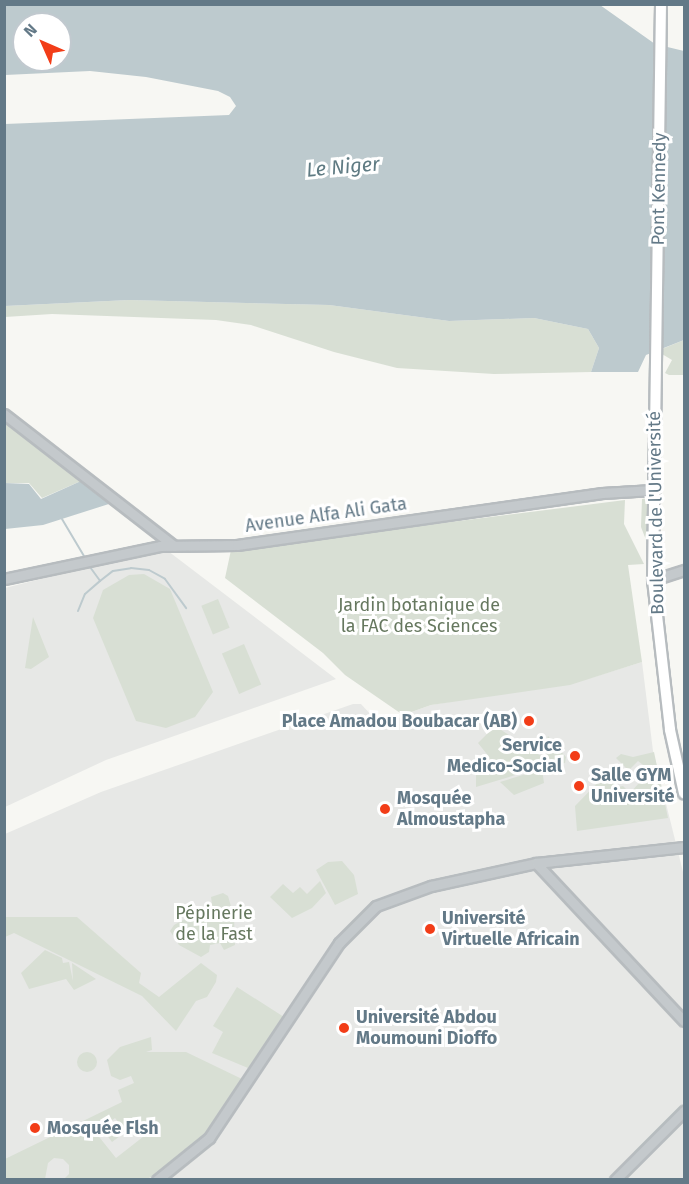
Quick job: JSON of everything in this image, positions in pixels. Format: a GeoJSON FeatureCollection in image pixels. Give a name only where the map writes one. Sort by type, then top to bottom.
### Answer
{"type":"FeatureCollection","features":[{"type":"Feature","properties":{"kind":"main road","name":"Pont Kennedy"},"geometry":{"type":"LineString","coordinates":[[656,374],[661,4]]}},
{"type":"Feature","properties":{"kind":"main road","name":"Boulevard de l'Université"},"geometry":{"type":"LineString","coordinates":[[656,374],[653,580],[670,730],[684,793]]}},
{"type":"Feature","properties":{"kind":"street"},"geometry":{"type":"LineString","coordinates":[[4,414],[174,546]]}},
{"type":"Feature","properties":{"kind":"street","name":"Avenue Alfa Ali Gata"},"geometry":{"type":"LineString","coordinates":[[4,579],[174,546],[237,545],[602,493],[653,490]]}},
{"type":"Feature","properties":{"kind":"street"},"geometry":{"type":"LineString","coordinates":[[653,580],[684,570]]}},
{"type":"Feature","properties":{"kind":"street"},"geometry":{"type":"LineString","coordinates":[[157,1179],[209,1138],[299,999],[361,917],[402,894],[536,863],[684,847]]}},
{"type":"Feature","properties":{"kind":"street"},"geometry":{"type":"LineString","coordinates":[[536,863],[684,1021]]}},
{"type":"Feature","properties":{"kind":"street"},"geometry":{"type":"LineString","coordinates":[[615,1179],[684,1111]]}},
{"type":"Feature","properties":{"kind":"shaded area"},"geometry":{"type":"Polygon","coordinates":[[[164,548],[336,679],[106,760],[5,807],[5,588],[164,548]]]}},
{"type":"Feature","properties":{"kind":"shaded area","name":"Université Abdou Moumouni Dioffo"},"geometry":{"type":"Polygon","coordinates":[[[642,662],[653,751],[684,876],[684,1179],[5,1180],[5,834],[101,792],[353,704],[361,704],[384,729],[403,715],[431,705],[594,677],[642,662]]]}},
{"type":"Feature","properties":{"kind":"green space"},"geometry":{"type":"Polygon","coordinates":[[[129,300],[329,305],[449,321],[534,318],[588,329],[599,348],[591,372],[494,374],[397,368],[334,352],[251,325],[216,320],[52,314],[5,317],[5,306],[129,300]]]}},
{"type":"Feature","properties":{"kind":"green space"},"geometry":{"type":"Polygon","coordinates":[[[684,340],[684,375],[665,373],[672,360],[662,354],[662,349],[684,340]]]}},
{"type":"Feature","properties":{"kind":"green space"},"geometry":{"type":"Polygon","coordinates":[[[4,419],[81,481],[42,498],[29,483],[5,483],[4,419]]]}},
{"type":"Feature","properties":{"kind":"green space"},"geometry":{"type":"Polygon","coordinates":[[[649,498],[648,539],[646,540],[641,527],[642,499],[649,498]]]}},
{"type":"Feature","properties":{"kind":"green space","name":"Jardin botanique de la FAC des Sciences"},"geometry":{"type":"Polygon","coordinates":[[[625,500],[624,524],[644,564],[628,565],[642,662],[570,685],[431,705],[403,715],[345,675],[323,653],[225,578],[231,550],[625,500]]]}},
{"type":"Feature","properties":{"kind":"green space"},"geometry":{"type":"Polygon","coordinates":[[[144,574],[170,589],[213,692],[195,717],[166,728],[136,721],[93,618],[103,590],[129,575],[144,574]]]}},
{"type":"Feature","properties":{"kind":"green space"},"geometry":{"type":"Polygon","coordinates":[[[218,599],[230,628],[213,634],[201,606],[218,599]]]}},
{"type":"Feature","properties":{"kind":"green space"},"geometry":{"type":"Polygon","coordinates":[[[33,617],[49,657],[31,669],[25,668],[33,617]]]}},
{"type":"Feature","properties":{"kind":"green space"},"geometry":{"type":"Polygon","coordinates":[[[244,644],[261,685],[239,694],[222,653],[244,644]]]}},
{"type":"Feature","properties":{"kind":"green space"},"geometry":{"type":"Polygon","coordinates":[[[495,726],[541,756],[545,766],[476,787],[476,774],[490,758],[478,743],[495,726]]]}},
{"type":"Feature","properties":{"kind":"green space"},"geometry":{"type":"Polygon","coordinates":[[[548,736],[566,757],[565,763],[546,767],[542,753],[548,736]]]}},
{"type":"Feature","properties":{"kind":"green space"},"geometry":{"type":"Polygon","coordinates":[[[654,752],[668,818],[577,831],[575,806],[608,772],[618,787],[623,786],[630,793],[639,783],[636,779],[647,768],[638,761],[630,769],[635,777],[616,758],[621,754],[633,757],[654,752]]]}},
{"type":"Feature","properties":{"kind":"green space"},"geometry":{"type":"Polygon","coordinates":[[[542,769],[544,783],[514,795],[500,782],[542,769]]]}},
{"type":"Feature","properties":{"kind":"green space"},"geometry":{"type":"Polygon","coordinates":[[[342,861],[354,875],[358,894],[335,905],[316,870],[328,862],[342,861]]]}},
{"type":"Feature","properties":{"kind":"green space"},"geometry":{"type":"Polygon","coordinates":[[[320,881],[326,893],[312,908],[292,918],[270,897],[283,884],[293,893],[300,887],[307,894],[320,881]]]}},
{"type":"Feature","properties":{"kind":"green space","name":"Pépinerie de la Fast"},"geometry":{"type":"Polygon","coordinates":[[[223,893],[228,896],[234,917],[235,945],[224,950],[220,943],[210,945],[209,952],[201,957],[179,945],[170,931],[174,925],[212,904],[211,897],[223,893]]]}},
{"type":"Feature","properties":{"kind":"green space"},"geometry":{"type":"Polygon","coordinates":[[[5,917],[77,917],[141,973],[139,983],[159,997],[201,963],[217,975],[216,982],[207,997],[196,1001],[176,1031],[142,996],[14,933],[5,937],[5,917]]]}},
{"type":"Feature","properties":{"kind":"green space"},"geometry":{"type":"Polygon","coordinates":[[[45,950],[62,958],[63,963],[69,962],[73,981],[72,963],[96,979],[74,990],[66,979],[29,989],[21,973],[45,950]]]}},
{"type":"Feature","properties":{"kind":"green space"},"geometry":{"type":"Polygon","coordinates":[[[237,987],[284,1017],[248,1068],[212,1053],[223,1032],[213,1026],[237,987]]]}},
{"type":"Feature","properties":{"kind":"green space"},"geometry":{"type":"Polygon","coordinates":[[[151,1037],[152,1050],[146,1052],[186,1052],[242,1079],[204,1135],[174,1164],[147,1179],[64,1179],[69,1174],[69,1165],[63,1159],[54,1158],[48,1163],[45,1179],[5,1180],[5,1159],[122,1102],[118,1090],[134,1083],[131,1076],[120,1080],[111,1076],[107,1060],[120,1047],[151,1037]],[[115,1118],[96,1133],[116,1158],[148,1133],[139,1122],[112,1142],[106,1134],[119,1123],[115,1118]]]}},
{"type":"Feature","properties":{"kind":"green space"},"geometry":{"type":"Polygon","coordinates":[[[87,1052],[94,1055],[97,1062],[94,1069],[87,1072],[80,1069],[77,1062],[80,1055],[87,1052]]]}},
{"type":"Feature","properties":{"kind":"water","name":"Le Niger"},"geometry":{"type":"Polygon","coordinates":[[[5,5],[600,5],[655,44],[684,51],[684,340],[646,355],[638,372],[591,372],[599,348],[588,329],[534,318],[449,321],[329,305],[129,300],[5,306],[5,124],[229,115],[236,106],[230,97],[218,91],[146,77],[90,71],[72,72],[72,12],[12,12],[12,72],[69,72],[5,75],[5,5]]]}},
{"type":"Feature","properties":{"kind":"water"},"geometry":{"type":"Polygon","coordinates":[[[81,481],[112,503],[43,525],[5,529],[5,483],[29,484],[41,499],[81,481]]]}},
{"type":"Feature","properties":{"kind":"waterway"},"geometry":{"type":"LineString","coordinates":[[62,519],[84,556]]}},
{"type":"Feature","properties":{"kind":"waterway"},"geometry":{"type":"LineString","coordinates":[[90,567],[100,581]]}},
{"type":"Feature","properties":{"kind":"waterway"},"geometry":{"type":"LineString","coordinates":[[78,611],[85,594],[100,581],[113,571],[131,568],[149,570],[165,579],[186,608]]}},
{"type":"Feature","properties":{"kind":"place","name":"Place Amadou Boubacar (AB)"},"geometry":{"type":"Point","coordinates":[529,721]}},
{"type":"Feature","properties":{"kind":"place","name":"Service Medico-Social"},"geometry":{"type":"Point","coordinates":[575,756]}},
{"type":"Feature","properties":{"kind":"place","name":"Salle GYM Université"},"geometry":{"type":"Point","coordinates":[579,786]}},
{"type":"Feature","properties":{"kind":"place","name":"Mosquée Almoustapha"},"geometry":{"type":"Point","coordinates":[385,809]}},
{"type":"Feature","properties":{"kind":"place","name":"Université Virtuelle Africain"},"geometry":{"type":"Point","coordinates":[430,929]}},
{"type":"Feature","properties":{"kind":"place","name":"Université Abdou Moumouni Dioffo"},"geometry":{"type":"Point","coordinates":[344,1028]}},
{"type":"Feature","properties":{"kind":"place","name":"Mosquée Flsh"},"geometry":{"type":"Point","coordinates":[35,1128]}}]}
